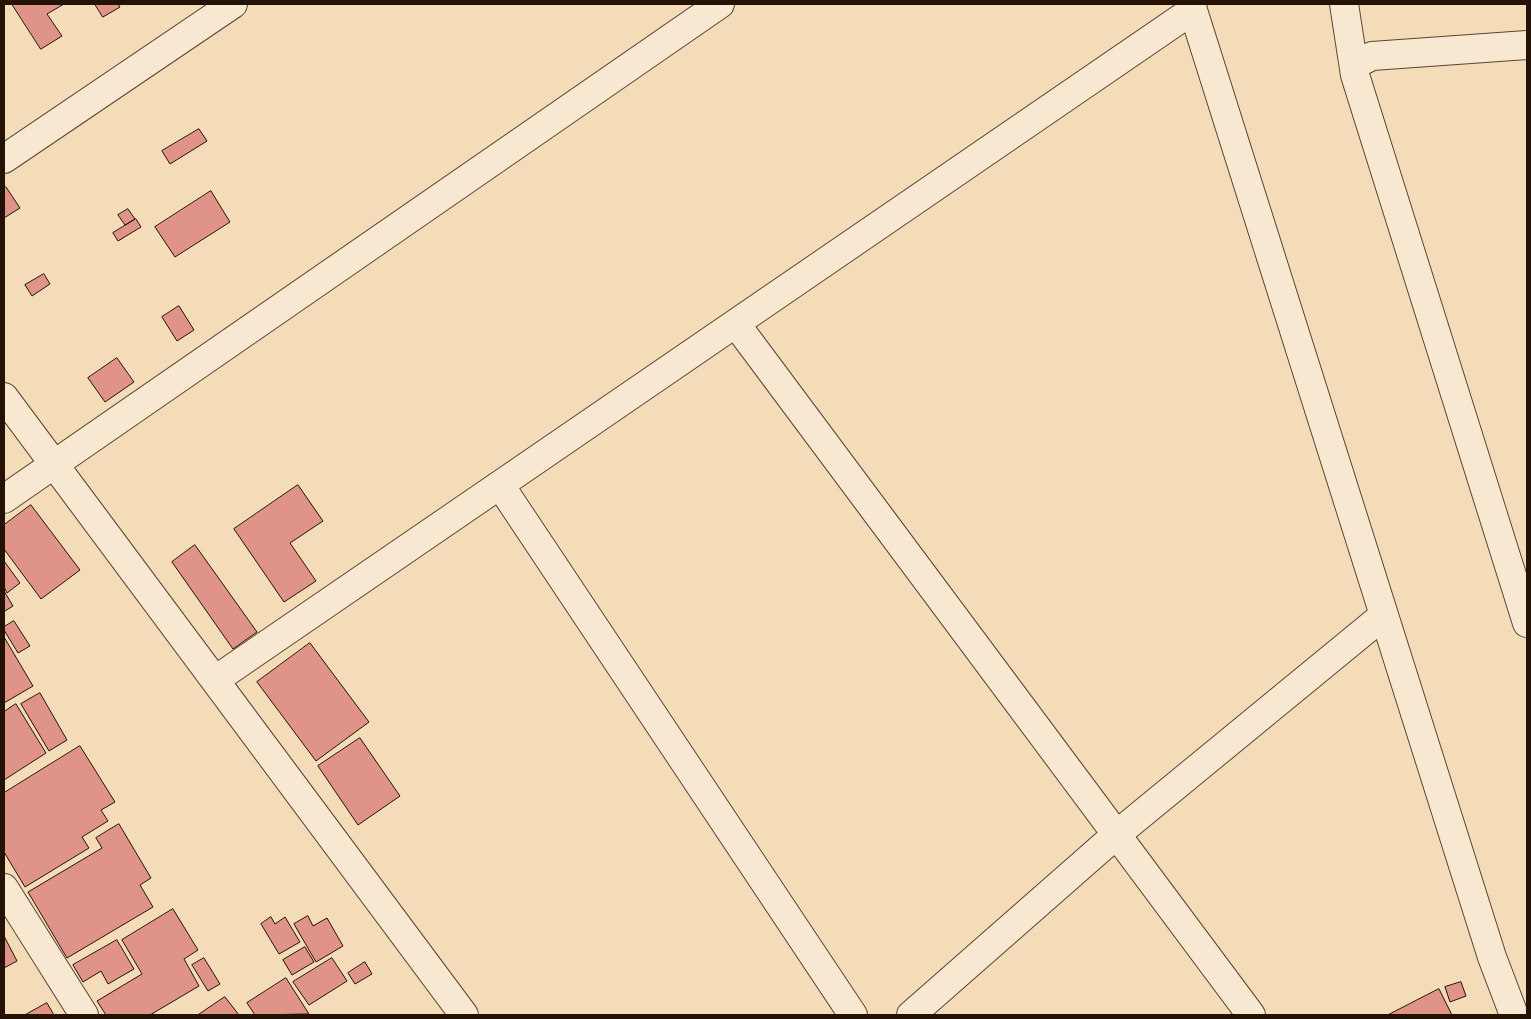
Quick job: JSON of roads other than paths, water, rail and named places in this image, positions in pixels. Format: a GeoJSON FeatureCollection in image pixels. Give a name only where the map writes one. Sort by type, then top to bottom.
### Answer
{"type":"FeatureCollection","features":[{"type":"Feature","properties":{"kind":"street"},"geometry":{"type":"LineString","coordinates":[[4,159],[233,4]]}},
{"type":"Feature","properties":{"kind":"street"},"geometry":{"type":"LineString","coordinates":[[4,498],[720,4]]}},
{"type":"Feature","properties":{"kind":"street"},"geometry":{"type":"LineString","coordinates":[[1344,4],[1355,75],[1527,623]]}},
{"type":"Feature","properties":{"kind":"street"},"geometry":{"type":"LineString","coordinates":[[215,680],[736,324],[1192,7],[1492,957],[1514,1015]]}},
{"type":"Feature","properties":{"kind":"street"},"geometry":{"type":"LineString","coordinates":[[1354,65],[1372,56],[1527,45]]}},
{"type":"Feature","properties":{"kind":"street"},"geometry":{"type":"LineString","coordinates":[[736,324],[1250,1015]]}},
{"type":"Feature","properties":{"kind":"street"},"geometry":{"type":"LineString","coordinates":[[4,397],[464,1015]]}},
{"type":"Feature","properties":{"kind":"street"},"geometry":{"type":"LineString","coordinates":[[500,485],[853,1015]]}},
{"type":"Feature","properties":{"kind":"street"},"geometry":{"type":"LineString","coordinates":[[910,1015],[1116,835],[1384,615]]}},
{"type":"Feature","properties":{"kind":"street"},"geometry":{"type":"LineString","coordinates":[[4,888],[84,1015]]}}]}
